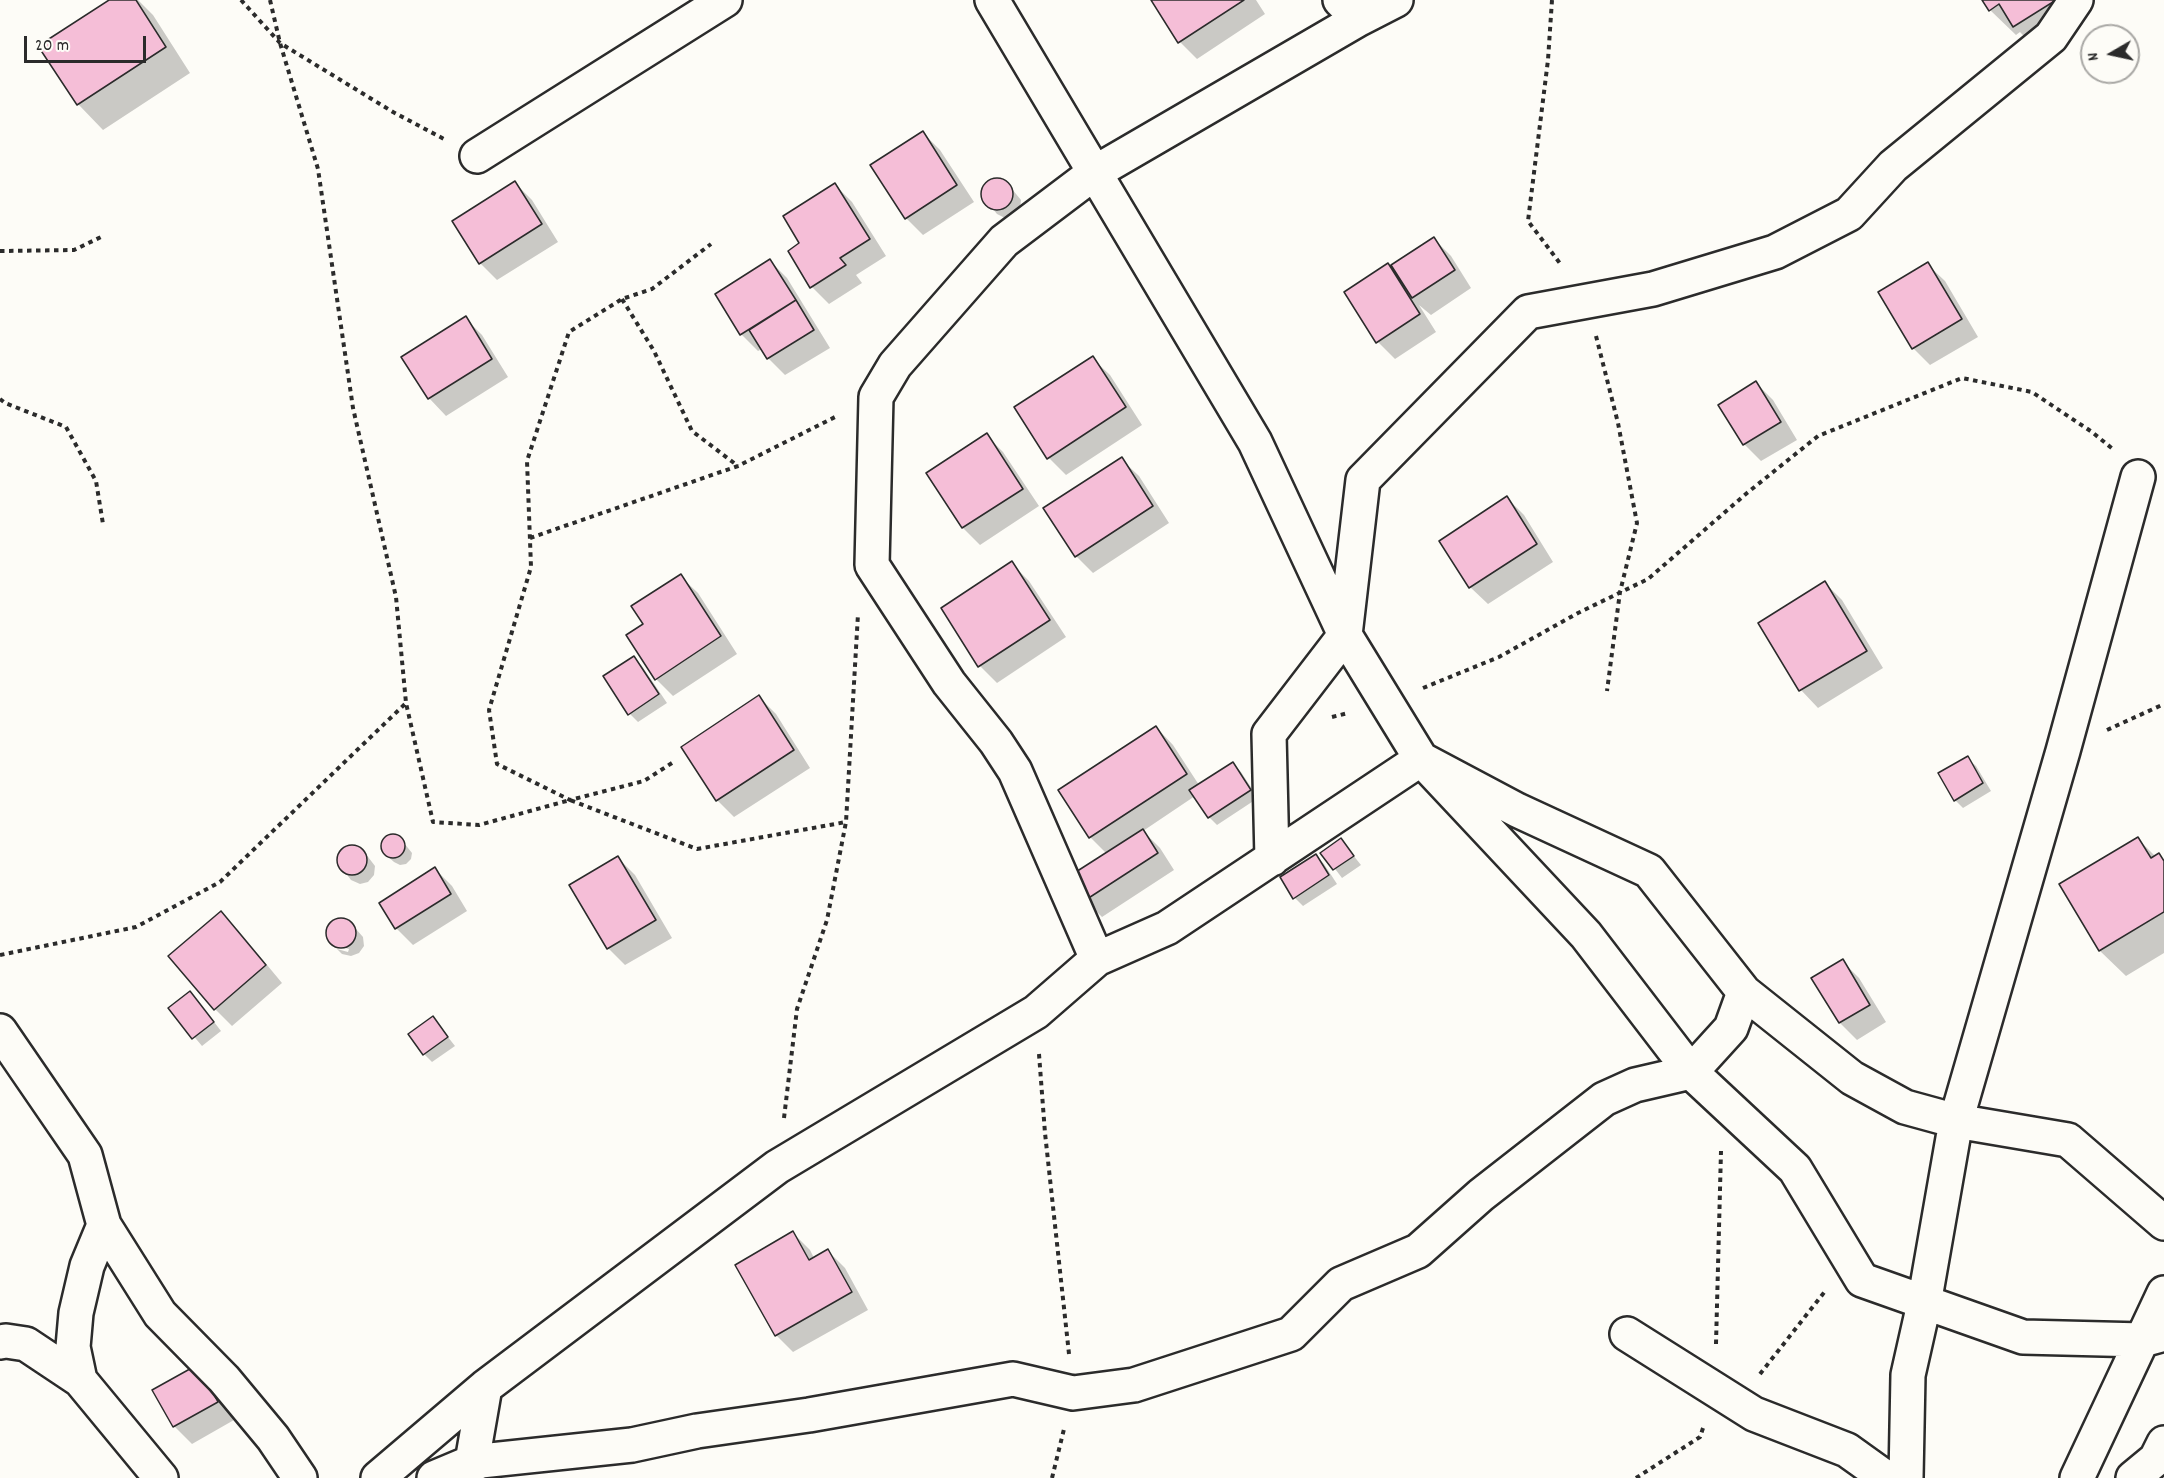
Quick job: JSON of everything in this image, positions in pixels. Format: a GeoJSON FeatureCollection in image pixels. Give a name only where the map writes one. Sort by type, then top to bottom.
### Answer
{"type":"FeatureCollection","features":[{"type":"Feature","properties":{"kind":"street"},"geometry":{"type":"LineString","coordinates":[[477,156],[725,0]]}},
{"type":"Feature","properties":{"kind":"street"},"geometry":{"type":"LineString","coordinates":[[992,0],[1255,442],[1345,635],[1421,759],[1586,935],[1691,1072],[1795,1169],[1862,1280],[1924,1304],[2023,1337],[2153,1337]]}},
{"type":"Feature","properties":{"kind":"street"},"geometry":{"type":"LineString","coordinates":[[1097,959],[1015,771],[996,742],[949,683],[872,565],[876,397],[895,365],[1004,241],[1094,173],[1350,10],[1396,0]]}},
{"type":"Feature","properties":{"kind":"street"},"geometry":{"type":"LineString","coordinates":[[1272,859],[1269,734],[1345,635],[1363,480],[1528,312],[1653,289],[1775,252],[1849,214],[1893,166],[2051,37],[2076,0]]}},
{"type":"Feature","properties":{"kind":"street"},"geometry":{"type":"LineString","coordinates":[[1906,1478],[1908,1375],[1924,1304],[1956,1121],[2063,751],[2138,477]]}},
{"type":"Feature","properties":{"kind":"street"},"geometry":{"type":"LineString","coordinates":[[378,1478],[485,1387],[777,1167],[1036,1012],[1097,959],[1167,928],[1421,759]]}},
{"type":"Feature","properties":{"kind":"street"},"geometry":{"type":"LineString","coordinates":[[1421,759],[1517,810],[1649,871],[1744,992],[1852,1078],[1905,1107],[1956,1121],[2068,1140],[2164,1223]]}},
{"type":"Feature","properties":{"kind":"street"},"geometry":{"type":"LineString","coordinates":[[434,1478],[470,1470],[632,1445],[697,1431],[809,1415],[1013,1379],[1073,1393],[1134,1385],[1291,1334],[1341,1284],[1418,1251],[1481,1195],[1604,1100],[1635,1085],[1691,1072],[1731,1028],[1744,992]]}},
{"type":"Feature","properties":{"kind":"street"},"geometry":{"type":"LineString","coordinates":[[0,1031],[85,1155],[104,1225],[160,1314],[224,1379],[273,1438],[300,1478]]}},
{"type":"Feature","properties":{"kind":"street"},"geometry":{"type":"LineString","coordinates":[[80,1380],[73,1347],[76,1313],[87,1266],[104,1225]]}},
{"type":"Feature","properties":{"kind":"street"},"geometry":{"type":"LineString","coordinates":[[2077,1478],[2153,1337],[2164,1293]]}},
{"type":"Feature","properties":{"kind":"street"},"geometry":{"type":"LineString","coordinates":[[1627,1334],[1754,1414],[1847,1450],[1886,1478]]}},
{"type":"Feature","properties":{"kind":"street"},"geometry":{"type":"LineString","coordinates":[[0,1342],[26,1344],[80,1380],[160,1478]]}},
{"type":"Feature","properties":{"kind":"street"},"geometry":{"type":"LineString","coordinates":[[470,1470],[485,1387]]}},
{"type":"Feature","properties":{"kind":"path"},"geometry":{"type":"LineString","coordinates":[[241,0],[280,43],[393,112],[477,156]]}},
{"type":"Feature","properties":{"kind":"path"},"geometry":{"type":"LineString","coordinates":[[270,0],[280,43],[318,169],[353,408],[396,597],[406,703],[434,822],[479,825],[644,781],[672,763]]}},
{"type":"Feature","properties":{"kind":"path"},"geometry":{"type":"LineString","coordinates":[[1552,0],[1548,60],[1528,221],[1587,301],[1618,423],[1637,523],[1620,592],[1606,691]]}},
{"type":"Feature","properties":{"kind":"path"},"geometry":{"type":"LineString","coordinates":[[0,251],[74,250],[101,237]]}},
{"type":"Feature","properties":{"kind":"path"},"geometry":{"type":"LineString","coordinates":[[711,244],[652,289],[622,299],[568,332],[527,461],[531,567],[489,710],[497,764],[570,800],[697,849],[846,822]]}},
{"type":"Feature","properties":{"kind":"path"},"geometry":{"type":"LineString","coordinates":[[622,299],[654,351],[692,431],[738,466]]}},
{"type":"Feature","properties":{"kind":"path"},"geometry":{"type":"LineString","coordinates":[[1269,734],[1388,702],[1499,657],[1578,613],[1648,579],[1747,492],[1818,436],[1962,378],[2032,392],[2092,432],[2135,469],[2138,477]]}},
{"type":"Feature","properties":{"kind":"path"},"geometry":{"type":"LineString","coordinates":[[529,538],[738,466],[876,397]]}},
{"type":"Feature","properties":{"kind":"path"},"geometry":{"type":"LineString","coordinates":[[0,399],[66,427],[96,481],[103,524]]}},
{"type":"Feature","properties":{"kind":"path"},"geometry":{"type":"LineString","coordinates":[[777,1167],[797,1009],[827,920],[846,822],[859,599],[872,565]]}},
{"type":"Feature","properties":{"kind":"path"},"geometry":{"type":"LineString","coordinates":[[0,954],[136,927],[220,882],[406,703]]}},
{"type":"Feature","properties":{"kind":"path"},"geometry":{"type":"LineString","coordinates":[[2063,751],[2164,704]]}},
{"type":"Feature","properties":{"kind":"path"},"geometry":{"type":"LineString","coordinates":[[1036,1012],[1045,1133],[1073,1393],[1052,1478]]}},
{"type":"Feature","properties":{"kind":"path"},"geometry":{"type":"LineString","coordinates":[[1700,1437],[1727,1398],[1721,1145]]}},
{"type":"Feature","properties":{"kind":"path"},"geometry":{"type":"LineString","coordinates":[[1636,1478],[1700,1437],[1727,1398],[1826,1290],[1862,1280]]}},
{"type":"Feature","properties":{"kind":"building"},"geometry":{"type":"Polygon","coordinates":[[[109,0],[136,0],[166,47],[77,105],[38,46],[109,0]]]}},
{"type":"Feature","properties":{"kind":"building"},"geometry":{"type":"Polygon","coordinates":[[[1151,0],[1244,0],[1178,43],[1151,0]]]}},
{"type":"Feature","properties":{"kind":"building"},"geometry":{"type":"Polygon","coordinates":[[[1982,0],[2056,0],[2013,27],[1999,4],[1989,11],[1982,0]]]}},
{"type":"Feature","properties":{"kind":"building"},"geometry":{"type":"Polygon","coordinates":[[[923,131],[957,185],[905,219],[870,165],[923,131]]]}},
{"type":"Feature","properties":{"kind":"building"},"geometry":{"type":"Polygon","coordinates":[[[997,178],[1008,183],[1013,194],[1008,205],[997,210],[986,205],[981,194],[986,183],[997,178]]]}},
{"type":"Feature","properties":{"kind":"building"},"geometry":{"type":"Polygon","coordinates":[[[515,181],[542,224],[479,264],[452,221],[515,181]]]}},
{"type":"Feature","properties":{"kind":"building"},"geometry":{"type":"Polygon","coordinates":[[[835,183],[870,239],[840,258],[846,265],[810,288],[788,251],[799,243],[783,216],[835,183]]]}},
{"type":"Feature","properties":{"kind":"building"},"geometry":{"type":"Polygon","coordinates":[[[1434,237],[1455,270],[1412,298],[1391,265],[1434,237]]]}},
{"type":"Feature","properties":{"kind":"building"},"geometry":{"type":"Polygon","coordinates":[[[770,259],[796,300],[740,335],[715,294],[770,259]]]}},
{"type":"Feature","properties":{"kind":"building"},"geometry":{"type":"Polygon","coordinates":[[[1928,262],[1962,319],[1912,349],[1878,292],[1928,262]]]}},
{"type":"Feature","properties":{"kind":"building"},"geometry":{"type":"Polygon","coordinates":[[[1388,263],[1420,314],[1376,343],[1344,292],[1388,263]]]}},
{"type":"Feature","properties":{"kind":"building"},"geometry":{"type":"Polygon","coordinates":[[[796,300],[814,330],[767,359],[749,330],[796,300]]]}},
{"type":"Feature","properties":{"kind":"building"},"geometry":{"type":"Polygon","coordinates":[[[466,316],[492,359],[428,399],[401,357],[466,316]]]}},
{"type":"Feature","properties":{"kind":"building"},"geometry":{"type":"Polygon","coordinates":[[[1093,356],[1126,407],[1047,459],[1014,407],[1093,356]]]}},
{"type":"Feature","properties":{"kind":"building"},"geometry":{"type":"Polygon","coordinates":[[[1756,381],[1781,422],[1743,445],[1718,405],[1756,381]]]}},
{"type":"Feature","properties":{"kind":"building"},"geometry":{"type":"Polygon","coordinates":[[[987,433],[1023,489],[962,528],[926,473],[987,433]]]}},
{"type":"Feature","properties":{"kind":"building"},"geometry":{"type":"Polygon","coordinates":[[[1122,457],[1153,506],[1075,557],[1043,508],[1122,457]]]}},
{"type":"Feature","properties":{"kind":"building"},"geometry":{"type":"Polygon","coordinates":[[[1507,496],[1537,544],[1469,588],[1439,541],[1507,496]]]}},
{"type":"Feature","properties":{"kind":"building"},"geometry":{"type":"Polygon","coordinates":[[[1012,561],[1050,620],[978,667],[941,608],[1012,561]]]}},
{"type":"Feature","properties":{"kind":"building"},"geometry":{"type":"Polygon","coordinates":[[[681,574],[721,636],[655,680],[626,635],[643,624],[631,606],[681,574]]]}},
{"type":"Feature","properties":{"kind":"building"},"geometry":{"type":"Polygon","coordinates":[[[1825,581],[1867,651],[1799,691],[1758,623],[1825,581]]]}},
{"type":"Feature","properties":{"kind":"building"},"geometry":{"type":"Polygon","coordinates":[[[634,656],[659,694],[628,715],[603,676],[634,656]]]}},
{"type":"Feature","properties":{"kind":"building"},"geometry":{"type":"Polygon","coordinates":[[[759,695],[794,750],[716,801],[681,747],[759,695]]]}},
{"type":"Feature","properties":{"kind":"building"},"geometry":{"type":"Polygon","coordinates":[[[1156,726],[1187,774],[1089,838],[1058,790],[1156,726]]]}},
{"type":"Feature","properties":{"kind":"building"},"geometry":{"type":"Polygon","coordinates":[[[1968,756],[1983,783],[1954,801],[1938,773],[1968,756]]]}},
{"type":"Feature","properties":{"kind":"building"},"geometry":{"type":"Polygon","coordinates":[[[1233,762],[1251,790],[1208,818],[1189,790],[1233,762]]]}},
{"type":"Feature","properties":{"kind":"building"},"geometry":{"type":"Polygon","coordinates":[[[1143,829],[1158,853],[1084,901],[1068,877],[1143,829]]]}},
{"type":"Feature","properties":{"kind":"building"},"geometry":{"type":"Polygon","coordinates":[[[393,834],[401,838],[405,846],[401,854],[393,858],[385,854],[381,846],[385,838],[393,834]]]}},
{"type":"Feature","properties":{"kind":"building"},"geometry":{"type":"Polygon","coordinates":[[[2138,837],[2151,858],[2159,853],[2164,861],[2164,912],[2099,951],[2059,884],[2138,837]]]}},
{"type":"Feature","properties":{"kind":"building"},"geometry":{"type":"Polygon","coordinates":[[[1341,838],[1354,856],[1333,870],[1320,853],[1341,838]]]}},
{"type":"Feature","properties":{"kind":"building"},"geometry":{"type":"Polygon","coordinates":[[[352,845],[363,849],[367,860],[363,871],[352,875],[341,871],[337,860],[341,849],[352,845]]]}},
{"type":"Feature","properties":{"kind":"building"},"geometry":{"type":"Polygon","coordinates":[[[1316,854],[1329,875],[1293,899],[1280,877],[1316,854]]]}},
{"type":"Feature","properties":{"kind":"building"},"geometry":{"type":"Polygon","coordinates":[[[618,856],[656,920],[607,949],[569,885],[618,856]]]}},
{"type":"Feature","properties":{"kind":"building"},"geometry":{"type":"Polygon","coordinates":[[[435,867],[451,894],[395,929],[379,903],[435,867]]]}},
{"type":"Feature","properties":{"kind":"building"},"geometry":{"type":"Polygon","coordinates":[[[221,911],[266,965],[214,1010],[168,956],[221,911]]]}},
{"type":"Feature","properties":{"kind":"building"},"geometry":{"type":"Polygon","coordinates":[[[341,918],[352,922],[356,933],[352,944],[341,948],[330,944],[326,933],[330,922],[341,918]]]}},
{"type":"Feature","properties":{"kind":"building"},"geometry":{"type":"Polygon","coordinates":[[[1843,959],[1870,1005],[1839,1023],[1811,978],[1843,959]]]}},
{"type":"Feature","properties":{"kind":"building"},"geometry":{"type":"Polygon","coordinates":[[[190,991],[214,1022],[192,1039],[168,1008],[190,991]]]}},
{"type":"Feature","properties":{"kind":"building"},"geometry":{"type":"Polygon","coordinates":[[[433,1016],[448,1037],[423,1055],[408,1034],[433,1016]]]}},
{"type":"Feature","properties":{"kind":"building"},"geometry":{"type":"Polygon","coordinates":[[[793,1231],[809,1260],[828,1249],[852,1292],[775,1336],[735,1265],[793,1231]]]}},
{"type":"Feature","properties":{"kind":"building"},"geometry":{"type":"Polygon","coordinates":[[[197,1365],[218,1402],[173,1427],[152,1390],[197,1365]]]}}]}
